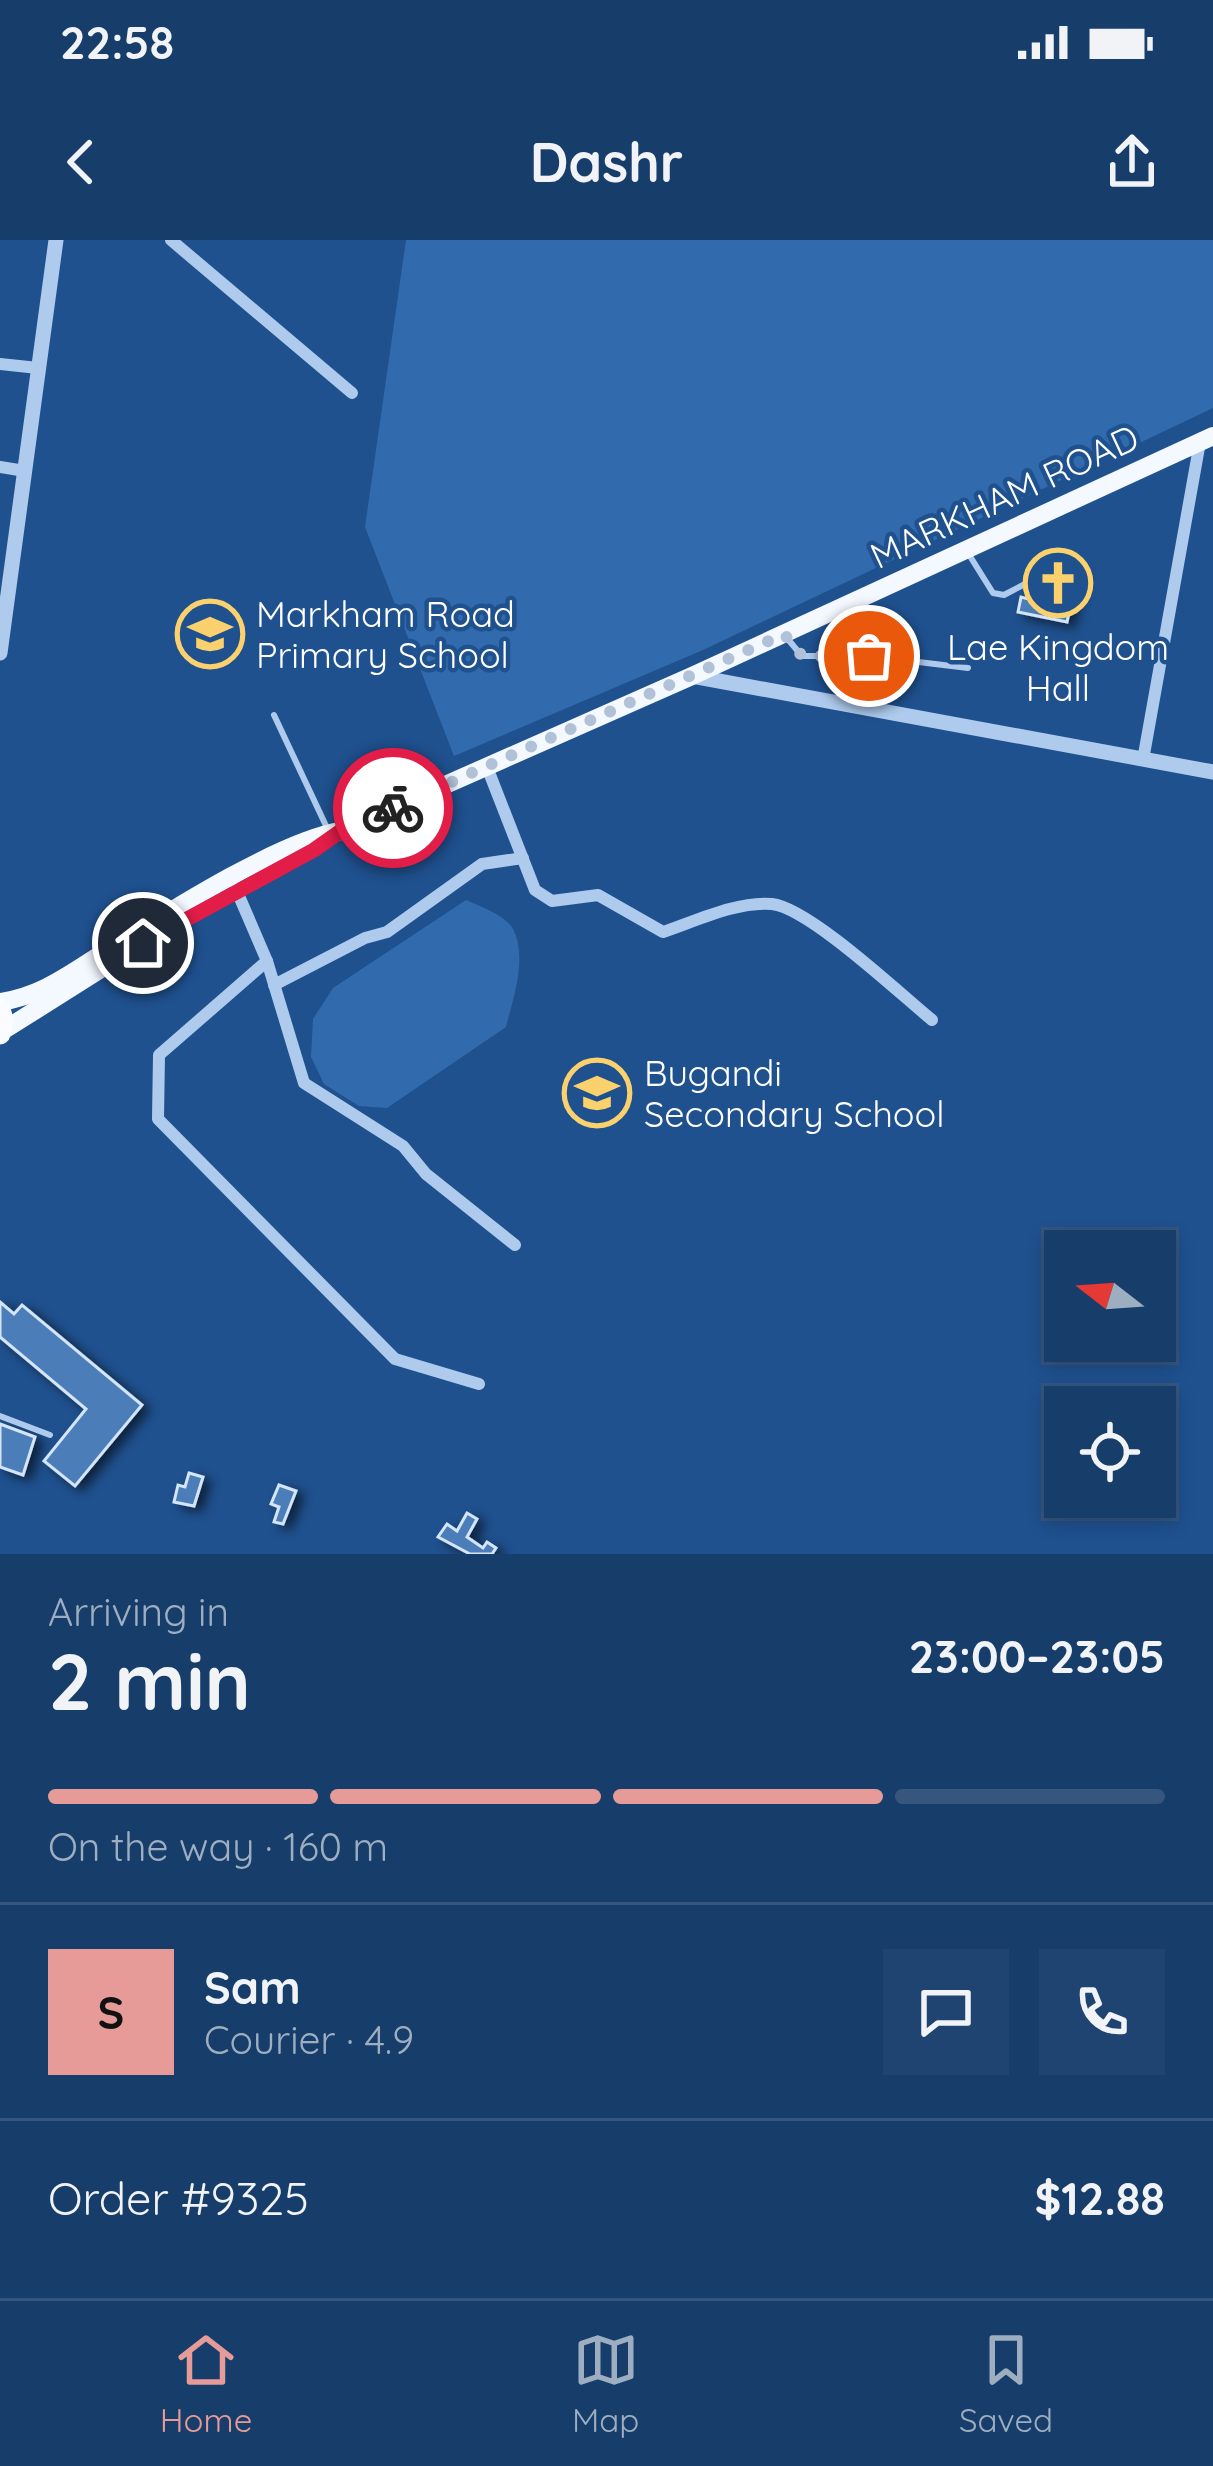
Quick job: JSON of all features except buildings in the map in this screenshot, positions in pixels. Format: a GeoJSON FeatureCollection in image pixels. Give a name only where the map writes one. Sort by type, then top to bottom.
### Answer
{"type":"FeatureCollection","features":[{"type":"Feature","properties":{"kind":"highway"},"geometry":{"type":"LineString","coordinates":[[0,1006],[1,1033]]}},
{"type":"Feature","properties":{"kind":"main road","name":"MARKHAM ROAD"},"geometry":{"type":"LineString","coordinates":[[335,832],[692,676],[1207,439]]}},
{"type":"Feature","properties":{"kind":"main road"},"geometry":{"type":"LineString","coordinates":[[1,1033],[236,890],[314,850],[335,832]]}},
{"type":"Feature","properties":{"kind":"main road"},"geometry":{"type":"LineString","coordinates":[[0,1006],[45,990],[276,855],[335,832]]}},
{"type":"Feature","properties":{"kind":"street"},"geometry":{"type":"LineString","coordinates":[[0,653],[56,240]]}},
{"type":"Feature","properties":{"kind":"street"},"geometry":{"type":"LineString","coordinates":[[171,240],[352,393]]}},
{"type":"Feature","properties":{"kind":"street"},"geometry":{"type":"LineString","coordinates":[[0,364],[38,368]]}},
{"type":"Feature","properties":{"kind":"street"},"geometry":{"type":"LineString","coordinates":[[1143,760],[1207,439]]}},
{"type":"Feature","properties":{"kind":"street"},"geometry":{"type":"LineString","coordinates":[[0,467],[25,470]]}},
{"type":"Feature","properties":{"kind":"street"},"geometry":{"type":"LineString","coordinates":[[692,676],[1213,772]]}},
{"type":"Feature","properties":{"kind":"street"},"geometry":{"type":"LineString","coordinates":[[487,766],[535,890],[552,902],[598,895],[663,932],[742,907],[775,904],[805,916],[932,1020]]}},
{"type":"Feature","properties":{"kind":"street"},"geometry":{"type":"LineString","coordinates":[[274,985],[365,938],[387,932],[482,864],[523,858]]}},
{"type":"Feature","properties":{"kind":"street"},"geometry":{"type":"LineString","coordinates":[[236,890],[267,961],[304,1083],[403,1145],[426,1174],[515,1246]]}},
{"type":"Feature","properties":{"kind":"street"},"geometry":{"type":"LineString","coordinates":[[267,961],[159,1055],[158,1119],[395,1359],[478,1384]]}},
{"type":"Feature","properties":{"kind":"lane"},"geometry":{"type":"LineString","coordinates":[[966,550],[993,593],[1004,595],[1028,583]]}},
{"type":"Feature","properties":{"kind":"lane"},"geometry":{"type":"LineString","coordinates":[[784,634],[802,656],[869,656],[968,668]]}},
{"type":"Feature","properties":{"kind":"lane"},"geometry":{"type":"LineString","coordinates":[[274,715],[335,832]]}},
{"type":"Feature","properties":{"kind":"lane"},"geometry":{"type":"LineString","coordinates":[[0,1416],[50,1435]]}},
{"type":"Feature","properties":{"kind":"shaded area"},"geometry":{"type":"Polygon","coordinates":[[[406,240],[1213,240],[1213,408],[703,650],[454,756],[365,527],[406,240]]]}},
{"type":"Feature","properties":{"kind":"shaded area"},"geometry":{"type":"Polygon","coordinates":[[[466,900],[506,920],[518,942],[518,979],[506,1027],[387,1108],[359,1106],[324,1084],[311,1057],[313,1019],[333,988],[466,900]]]}},
{"type":"Feature","properties":{"kind":"way so far"},"geometry":{"type":"LineString","coordinates":[[393,808],[784,634],[802,656],[869,656]]}},
{"type":"Feature","properties":{"kind":"place","name":"Lae Kingdom Hall"},"geometry":{"type":"Point","coordinates":[1058,583]}},
{"type":"Feature","properties":{"kind":"place","name":"Markham Road Primary School"},"geometry":{"type":"Point","coordinates":[210,634]}},
{"type":"Feature","properties":{"kind":"place","name":"Bugandi Secondary School"},"geometry":{"type":"Point","coordinates":[597,1093]}},
{"type":"Feature","properties":{"kind":"route"},"geometry":{"type":"LineString","coordinates":[[143,943],[341,831],[393,808]]}}]}
